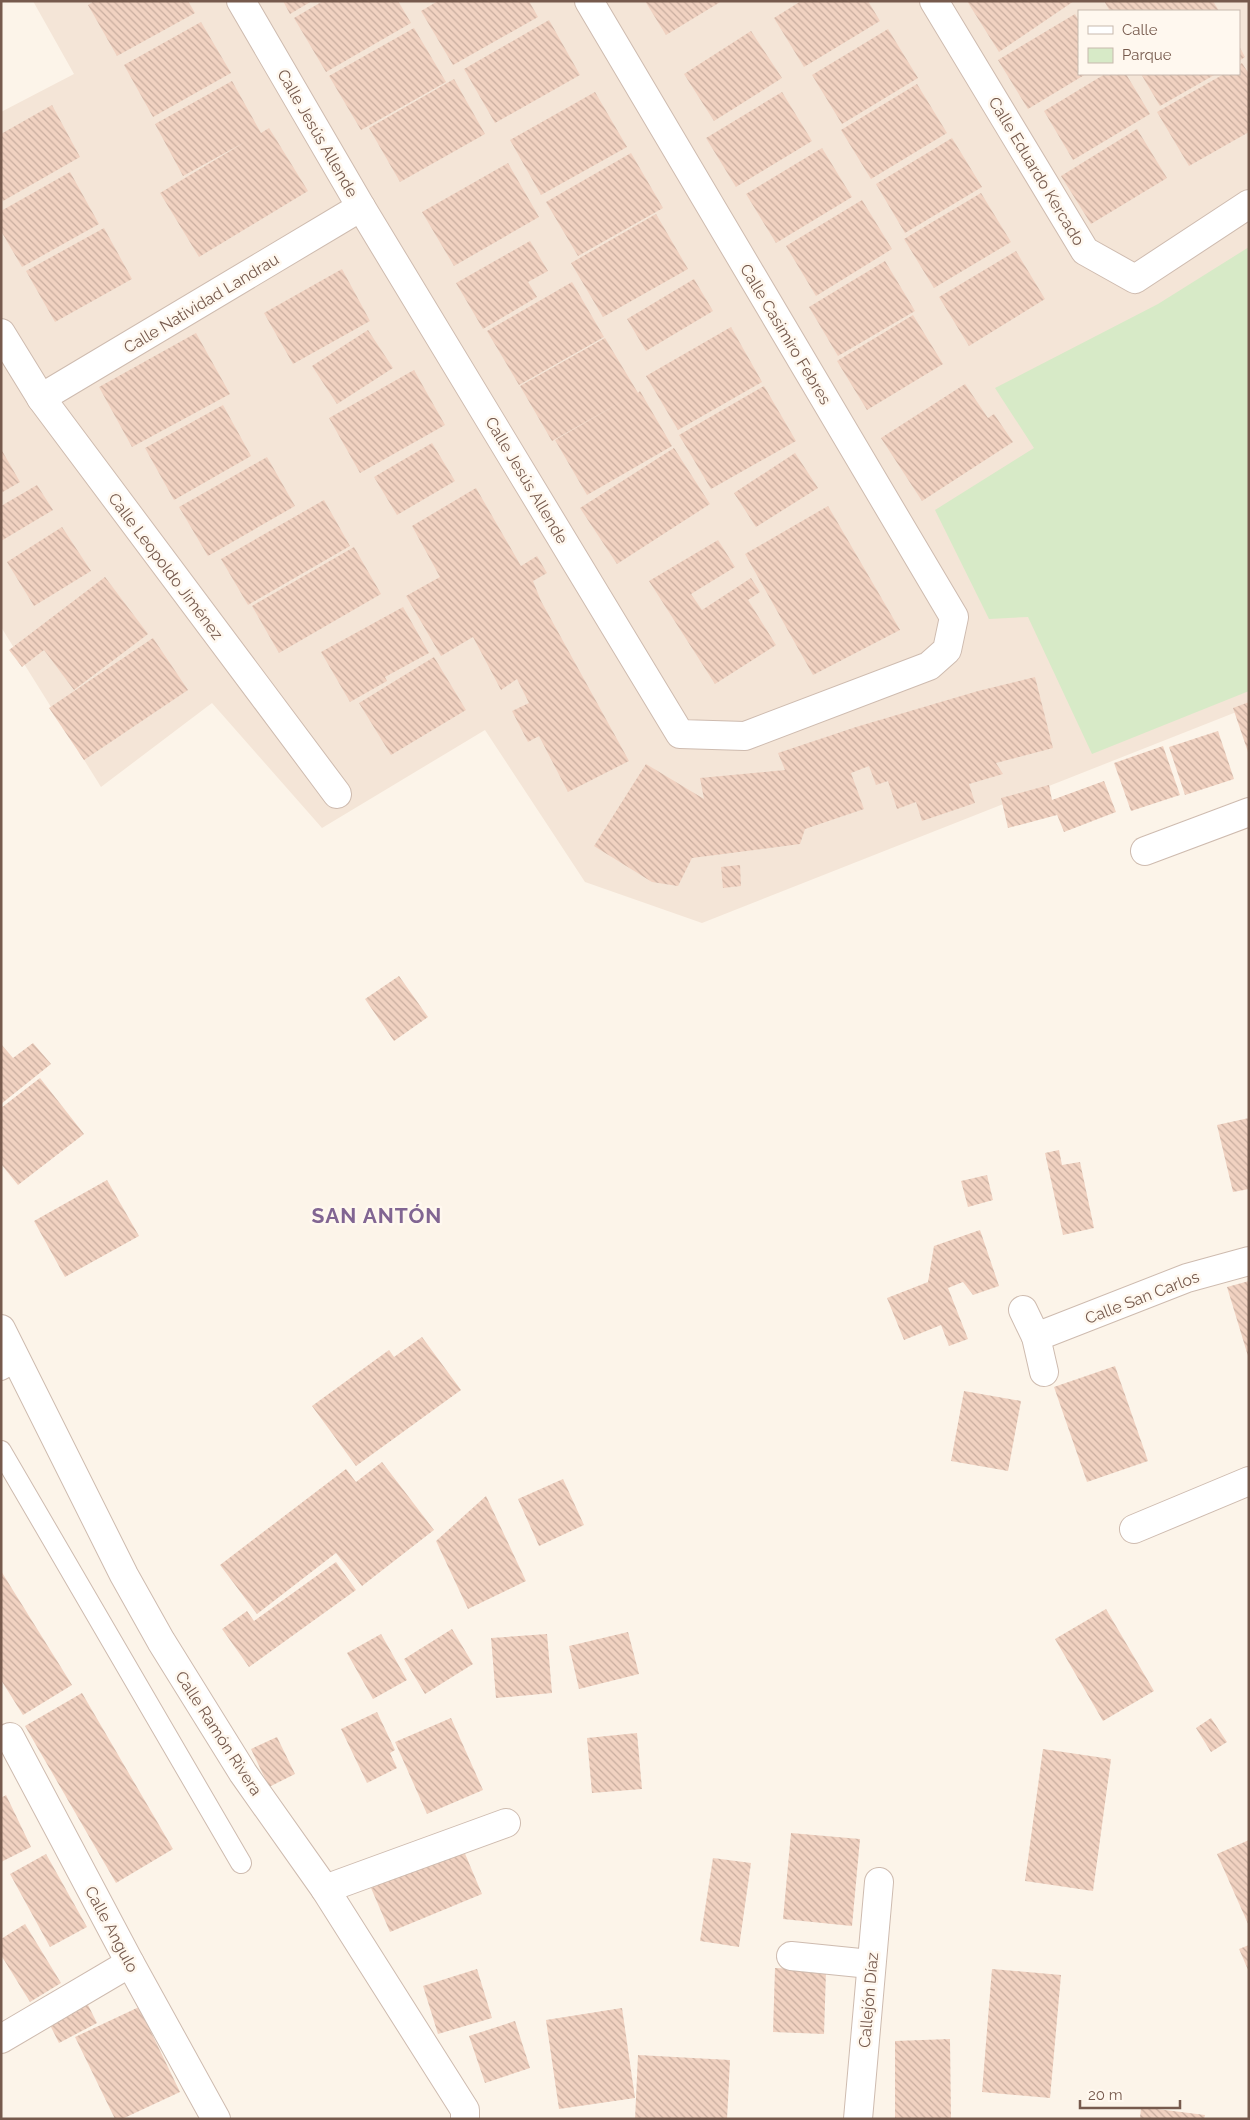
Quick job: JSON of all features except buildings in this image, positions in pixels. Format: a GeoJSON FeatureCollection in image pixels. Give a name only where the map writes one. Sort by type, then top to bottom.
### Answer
{"type":"FeatureCollection","features":[{"type":"Feature","properties":{"kind":"street","name":"Calle Jesús Allende"},"geometry":{"type":"LineString","coordinates":[[241,1],[361,207],[680,734],[746,736],[929,666]]}},
{"type":"Feature","properties":{"kind":"street","name":"Calle Casimiro Febres"},"geometry":{"type":"LineString","coordinates":[[588,1],[954,618],[947,650],[929,666]]}},
{"type":"Feature","properties":{"kind":"street","name":"Calle Eduardo Kercado"},"geometry":{"type":"LineString","coordinates":[[934,1],[1085,251],[1135,280],[1249,204]]}},
{"type":"Feature","properties":{"kind":"street","name":"Calle Natividad Landrau"},"geometry":{"type":"LineString","coordinates":[[41,398],[361,207]]}},
{"type":"Feature","properties":{"kind":"street","name":"Calle Leopoldo Jiménez"},"geometry":{"type":"LineString","coordinates":[[1,333],[41,398],[337,794]]}},
{"type":"Feature","properties":{"kind":"street"},"geometry":{"type":"LineString","coordinates":[[1145,851],[1249,812]]}},
{"type":"Feature","properties":{"kind":"street","name":"Calle San Carlos"},"geometry":{"type":"LineString","coordinates":[[1036,1337],[1186,1278],[1249,1261]]}},
{"type":"Feature","properties":{"kind":"street"},"geometry":{"type":"LineString","coordinates":[[1022,1310],[1036,1337],[1044,1372]]}},
{"type":"Feature","properties":{"kind":"street","name":"Calle Ramón Rivera"},"geometry":{"type":"LineString","coordinates":[[1,1329],[10,1366],[161,1642],[243,1773],[325,1889],[465,2110],[465,2119]]}},
{"type":"Feature","properties":{"kind":"street"},"geometry":{"type":"LineString","coordinates":[[1134,1529],[1249,1481]]}},
{"type":"Feature","properties":{"kind":"street","name":"Calle Angulo"},"geometry":{"type":"LineString","coordinates":[[10,1737],[130,1963],[216,2119]]}},
{"type":"Feature","properties":{"kind":"street"},"geometry":{"type":"LineString","coordinates":[[325,1889],[506,1823]]}},
{"type":"Feature","properties":{"kind":"street","name":"Callejón Díaz"},"geometry":{"type":"LineString","coordinates":[[858,2119],[870,1964],[879,1882]]}},
{"type":"Feature","properties":{"kind":"street"},"geometry":{"type":"LineString","coordinates":[[791,1956],[870,1964]]}},
{"type":"Feature","properties":{"kind":"street"},"geometry":{"type":"LineString","coordinates":[[1,2039],[130,1963]]}},
{"type":"Feature","properties":{"kind":"lane"},"geometry":{"type":"LineString","coordinates":[[1,1451],[241,1863]]}},
{"type":"Feature","properties":{"kind":"shaded area"},"geometry":{"type":"Polygon","coordinates":[[[33,1],[1249,1],[1249,707],[702,923],[585,882],[485,730],[322,828],[212,703],[101,787],[1,627],[1,112],[74,74],[33,1]]]}},
{"type":"Feature","properties":{"kind":"green space"},"geometry":{"type":"Polygon","coordinates":[[[1249,247],[1249,691],[1092,754],[1028,617],[989,619],[935,510],[1034,448],[995,388],[1158,304],[1249,247]]]}},
{"type":"Feature","properties":{"kind":"district","name":"SAN ANTÓN"},"geometry":{"type":"Point","coordinates":[377,1216]}}]}
